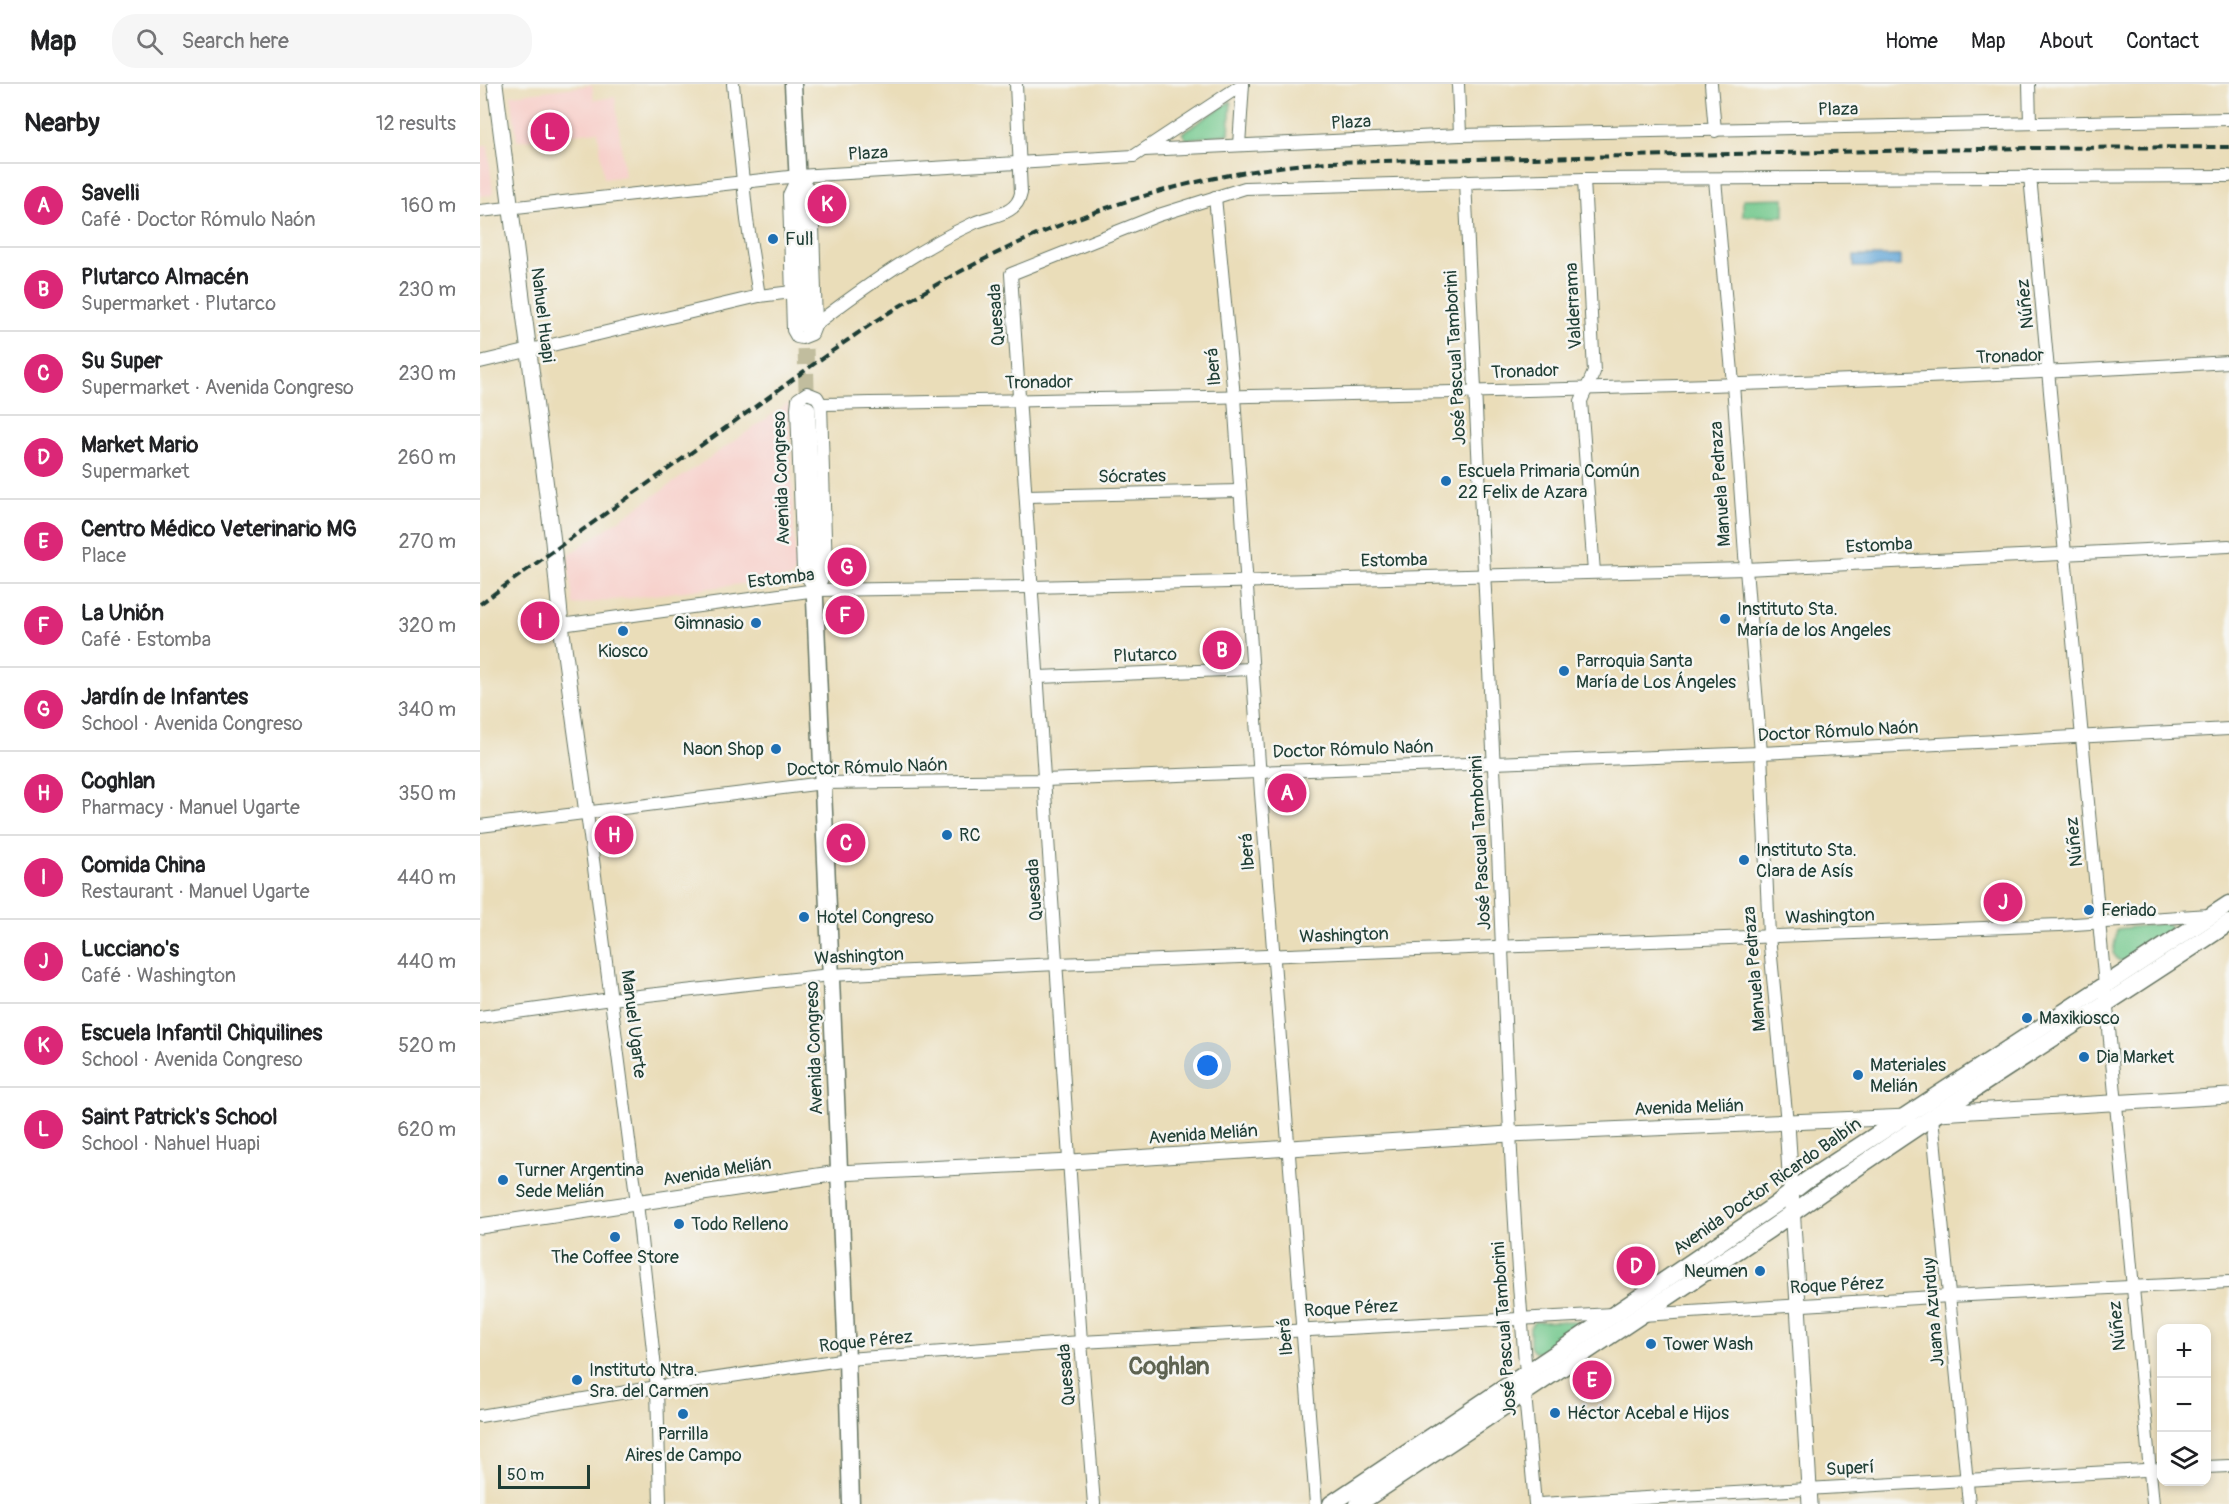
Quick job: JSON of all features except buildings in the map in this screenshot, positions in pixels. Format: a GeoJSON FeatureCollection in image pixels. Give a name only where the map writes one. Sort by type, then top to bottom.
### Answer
{"type":"FeatureCollection","features":[{"type":"Feature","properties":{"kind":"main road"},"geometry":{"type":"LineString","coordinates":[[793,84],[798,176],[811,325]]}},
{"type":"Feature","properties":{"kind":"main road","name":"Avenida Congreso"},"geometry":{"type":"LineString","coordinates":[[814,406],[816,590],[847,1359],[850,1504]]}},
{"type":"Feature","properties":{"kind":"main road","name":"Avenida Doctor Ricardo Balbín"},"geometry":{"type":"LineString","coordinates":[[1331,1504],[1652,1289],[1792,1191],[2229,904]]}},
{"type":"Feature","properties":{"kind":"main road","name":"Avenida Doctor Ricardo Balbín"},"geometry":{"type":"LineString","coordinates":[[1359,1504],[1935,1115],[2229,923]]}},
{"type":"Feature","properties":{"kind":"street","name":"Nahuel Huapi"},"geometry":{"type":"LineString","coordinates":[[495,84],[554,550]]}},
{"type":"Feature","properties":{"kind":"street"},"geometry":{"type":"LineString","coordinates":[[733,84],[742,182],[759,296]]}},
{"type":"Feature","properties":{"kind":"street"},"geometry":{"type":"LineString","coordinates":[[798,176],[789,195],[793,330],[796,337],[808,337],[812,334],[811,325],[925,249],[975,223],[1014,208],[1019,202],[1021,193],[1016,84]]}},
{"type":"Feature","properties":{"kind":"street"},"geometry":{"type":"LineString","coordinates":[[1239,145],[1243,84]]}},
{"type":"Feature","properties":{"kind":"street"},"geometry":{"type":"LineString","coordinates":[[1144,150],[1243,84]]}},
{"type":"Feature","properties":{"kind":"street"},"geometry":{"type":"LineString","coordinates":[[1458,84],[1460,135]]}},
{"type":"Feature","properties":{"kind":"street"},"geometry":{"type":"LineString","coordinates":[[1711,84],[1714,131]]}},
{"type":"Feature","properties":{"kind":"street"},"geometry":{"type":"LineString","coordinates":[[2029,84],[2030,123]]}},
{"type":"Feature","properties":{"kind":"street","name":"Plaza"},"geometry":{"type":"LineString","coordinates":[[480,211],[798,176],[1134,156],[1144,150],[1239,145],[1460,135],[2229,119]]}},
{"type":"Feature","properties":{"kind":"street","name":"Núñez"},"geometry":{"type":"LineString","coordinates":[[2030,176],[2068,554],[2082,736],[2101,923],[2132,1288],[2155,1470],[2152,1504]]}},
{"type":"Feature","properties":{"kind":"street"},"geometry":{"type":"LineString","coordinates":[[1215,197],[1245,188],[1465,181],[2229,176]]}},
{"type":"Feature","properties":{"kind":"street","name":"Valderrama"},"geometry":{"type":"LineString","coordinates":[[1584,179],[1594,372],[1581,402],[1594,572]]}},
{"type":"Feature","properties":{"kind":"street","name":"Manuela Pedraza"},"geometry":{"type":"LineString","coordinates":[[1714,179],[1733,384],[1761,753],[1769,936],[1792,1191],[1810,1496]]}},
{"type":"Feature","properties":{"kind":"street","name":"José Pascual Tamborini"},"geometry":{"type":"LineString","coordinates":[[1465,181],[1474,391],[1486,576],[1509,1134],[1534,1504]]}},
{"type":"Feature","properties":{"kind":"street","name":"Quesada"},"geometry":{"type":"LineString","coordinates":[[1094,1504],[1081,1342],[1011,274],[1159,215],[1215,197]]}},
{"type":"Feature","properties":{"kind":"street","name":"Iberá"},"geometry":{"type":"LineString","coordinates":[[1215,197],[1234,397],[1287,1148],[1316,1504]]}},
{"type":"Feature","properties":{"kind":"street"},"geometry":{"type":"LineString","coordinates":[[480,362],[759,296],[792,292]]}},
{"type":"Feature","properties":{"kind":"street","name":"Tronador"},"geometry":{"type":"LineString","coordinates":[[814,406],[1733,384],[2050,373],[2229,362]]}},
{"type":"Feature","properties":{"kind":"street","name":"Sócrates"},"geometry":{"type":"LineString","coordinates":[[1027,496],[1239,491]]}},
{"type":"Feature","properties":{"kind":"street","name":"Estomba"},"geometry":{"type":"LineString","coordinates":[[561,625],[816,590],[1032,587],[1746,569],[2229,546]]}},
{"type":"Feature","properties":{"kind":"street","name":"Manuel Ugarte"},"geometry":{"type":"LineString","coordinates":[[554,550],[561,625],[637,1203],[657,1387],[660,1504]]}},
{"type":"Feature","properties":{"kind":"street","name":"Plutarco"},"geometry":{"type":"LineString","coordinates":[[1038,677],[1252,669]]}},
{"type":"Feature","properties":{"kind":"street","name":"Doctor Rómulo Naón"},"geometry":{"type":"LineString","coordinates":[[480,826],[823,783],[1044,780],[1761,753],[2229,729]]}},
{"type":"Feature","properties":{"kind":"street","name":"Washington"},"geometry":{"type":"LineString","coordinates":[[480,1017],[611,999],[830,975],[2101,923],[2212,915]]}},
{"type":"Feature","properties":{"kind":"street","name":"Avenida Melián"},"geometry":{"type":"LineString","coordinates":[[480,1226],[838,1173],[1071,1162],[1509,1134],[1904,1117],[2229,1096]]}},
{"type":"Feature","properties":{"kind":"street","name":"Juana Azurduy"},"geometry":{"type":"LineString","coordinates":[[1935,1115],[1969,1504]]}},
{"type":"Feature","properties":{"kind":"street","name":"Roque Pérez"},"geometry":{"type":"LineString","coordinates":[[480,1416],[847,1359],[1303,1329],[1612,1314],[1642,1315],[2229,1282]]}},
{"type":"Feature","properties":{"kind":"street"},"geometry":{"type":"LineString","coordinates":[[2211,1467],[2229,1466]]}},
{"type":"Feature","properties":{"kind":"street","name":"Superí"},"geometry":{"type":"LineString","coordinates":[[1540,1504],[1810,1496],[1967,1480],[2155,1470]]}},
{"type":"Feature","properties":{"kind":"shaded area"},"geometry":{"type":"Polygon","coordinates":[[[592,85],[594,100],[615,97],[625,176],[604,179],[598,131],[517,141],[511,95],[592,85]]]}},
{"type":"Feature","properties":{"kind":"shaded area"},"geometry":{"type":"Polygon","coordinates":[[[488,145],[493,193],[480,196],[480,146],[488,145]]]}},
{"type":"Feature","properties":{"kind":"shaded area"},"geometry":{"type":"Polygon","coordinates":[[[789,403],[796,571],[791,578],[573,605],[568,555],[789,403]]]}},
{"type":"Feature","properties":{"kind":"green space"},"geometry":{"type":"Polygon","coordinates":[[[1231,101],[1229,134],[1186,139],[1182,133],[1231,101]]]}},
{"type":"Feature","properties":{"kind":"green space"},"geometry":{"type":"Polygon","coordinates":[[[1784,198],[1784,216],[1743,216],[1743,199],[1784,198]]]}},
{"type":"Feature","properties":{"kind":"green space"},"geometry":{"type":"Polygon","coordinates":[[[2166,923],[2171,926],[2170,931],[2125,962],[2118,960],[2113,953],[2117,929],[2166,923]]]}},
{"type":"Feature","properties":{"kind":"green space"},"geometry":{"type":"Polygon","coordinates":[[[1576,1321],[1577,1328],[1540,1353],[1534,1352],[1530,1347],[1530,1327],[1534,1322],[1576,1321]]]}},
{"type":"Feature","properties":{"kind":"water"},"geometry":{"type":"Polygon","coordinates":[[[1854,256],[1900,256],[1900,266],[1854,267],[1854,256]]]}},
{"type":"Feature","properties":{"kind":"tunnel"},"geometry":{"type":"LineString","coordinates":[[805,325],[807,409]]}},
{"type":"Feature","properties":{"kind":"railway"},"geometry":{"type":"LineString","coordinates":[[480,604],[825,356],[869,325],[915,297],[963,270],[1062,224],[1166,190],[1219,177],[1328,162],[2030,148],[2229,147]]}},
{"type":"Feature","properties":{"kind":"place","name":"Saint Patrick's School"},"geometry":{"type":"Point","coordinates":[550,132]}},
{"type":"Feature","properties":{"kind":"place","name":"Escuela Infantil Chiquilines"},"geometry":{"type":"Point","coordinates":[827,204]}},
{"type":"Feature","properties":{"kind":"place","name":"Full"},"geometry":{"type":"Point","coordinates":[773,239]}},
{"type":"Feature","properties":{"kind":"place","name":"Escuela Primaria Común 22 Felix de Azara"},"geometry":{"type":"Point","coordinates":[1446,481]}},
{"type":"Feature","properties":{"kind":"place","name":"Jardín de Infantes"},"geometry":{"type":"Point","coordinates":[847,567]}},
{"type":"Feature","properties":{"kind":"place","name":"La Unión"},"geometry":{"type":"Point","coordinates":[845,615]}},
{"type":"Feature","properties":{"kind":"place","name":"Instituto Sta. María de los Angeles"},"geometry":{"type":"Point","coordinates":[1725,619]}},
{"type":"Feature","properties":{"kind":"place","name":"Comida China"},"geometry":{"type":"Point","coordinates":[540,621]}},
{"type":"Feature","properties":{"kind":"place","name":"Gimnasio"},"geometry":{"type":"Point","coordinates":[756,623]}},
{"type":"Feature","properties":{"kind":"place","name":"Kiosco"},"geometry":{"type":"Point","coordinates":[623,631]}},
{"type":"Feature","properties":{"kind":"place","name":"Plutarco Almacén"},"geometry":{"type":"Point","coordinates":[1222,650]}},
{"type":"Feature","properties":{"kind":"place","name":"Parroquia Santa María de Los Ángeles"},"geometry":{"type":"Point","coordinates":[1564,671]}},
{"type":"Feature","properties":{"kind":"place","name":"Naon Shop"},"geometry":{"type":"Point","coordinates":[776,749]}},
{"type":"Feature","properties":{"kind":"place","name":"Savelli"},"geometry":{"type":"Point","coordinates":[1287,793]}},
{"type":"Feature","properties":{"kind":"place","name":"Coghlan"},"geometry":{"type":"Point","coordinates":[614,835]}},
{"type":"Feature","properties":{"kind":"place","name":"RC"},"geometry":{"type":"Point","coordinates":[947,835]}},
{"type":"Feature","properties":{"kind":"place","name":"Su Super"},"geometry":{"type":"Point","coordinates":[846,843]}},
{"type":"Feature","properties":{"kind":"place","name":"Instituto Sta. Clara de Asís"},"geometry":{"type":"Point","coordinates":[1744,860]}},
{"type":"Feature","properties":{"kind":"place","name":"Lucciano's"},"geometry":{"type":"Point","coordinates":[2003,902]}},
{"type":"Feature","properties":{"kind":"place","name":"Feriado"},"geometry":{"type":"Point","coordinates":[2089,910]}},
{"type":"Feature","properties":{"kind":"place","name":"Hotel Congreso"},"geometry":{"type":"Point","coordinates":[804,917]}},
{"type":"Feature","properties":{"kind":"place","name":"Maxikiosco"},"geometry":{"type":"Point","coordinates":[2027,1018]}},
{"type":"Feature","properties":{"kind":"place","name":"Dia Market"},"geometry":{"type":"Point","coordinates":[2084,1057]}},
{"type":"Feature","properties":{"kind":"place","name":"Materiales Melián"},"geometry":{"type":"Point","coordinates":[1858,1075]}},
{"type":"Feature","properties":{"kind":"place","name":"Turner Argentina Sede Melián"},"geometry":{"type":"Point","coordinates":[503,1180]}},
{"type":"Feature","properties":{"kind":"place","name":"Todo Relleno"},"geometry":{"type":"Point","coordinates":[679,1224]}},
{"type":"Feature","properties":{"kind":"place","name":"The Coffee Store"},"geometry":{"type":"Point","coordinates":[615,1237]}},
{"type":"Feature","properties":{"kind":"place","name":"Market Mario"},"geometry":{"type":"Point","coordinates":[1636,1266]}},
{"type":"Feature","properties":{"kind":"place","name":"Neumen"},"geometry":{"type":"Point","coordinates":[1760,1271]}},
{"type":"Feature","properties":{"kind":"place","name":"Tower Wash"},"geometry":{"type":"Point","coordinates":[1651,1344]}},
{"type":"Feature","properties":{"kind":"place","name":"Instituto Ntra. Sra. del Carmen"},"geometry":{"type":"Point","coordinates":[577,1380]}},
{"type":"Feature","properties":{"kind":"place","name":"Centro Médico Veterinario MG"},"geometry":{"type":"Point","coordinates":[1592,1380]}},
{"type":"Feature","properties":{"kind":"place","name":"Héctor Acebal e Hijos"},"geometry":{"type":"Point","coordinates":[1555,1413]}},
{"type":"Feature","properties":{"kind":"place","name":"Parrilla Aires de Campo"},"geometry":{"type":"Point","coordinates":[683,1414]}},
{"type":"Feature","properties":{"kind":"district","name":"Coghlan"},"geometry":{"type":"Point","coordinates":[1169,1366]}}]}
